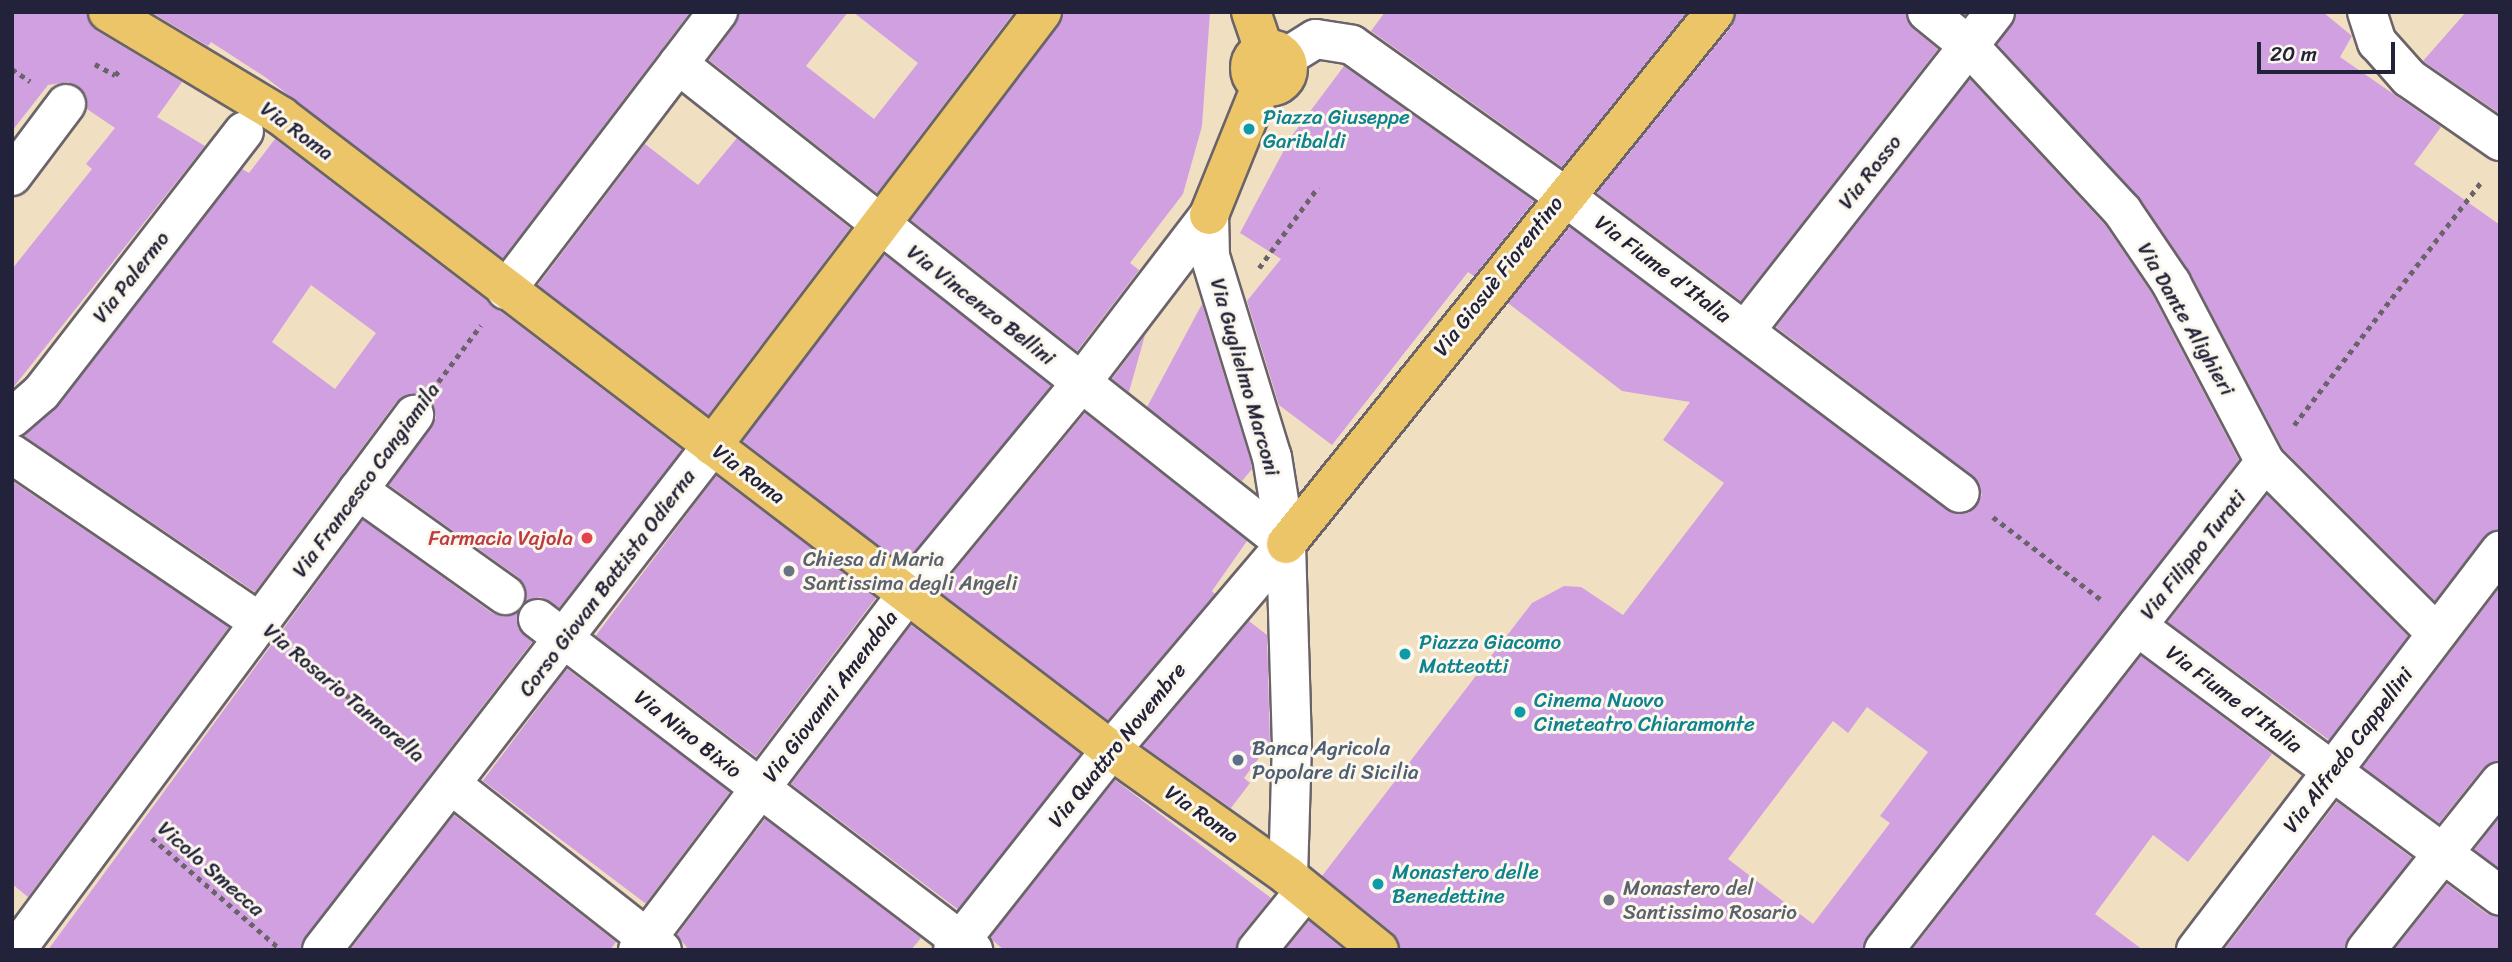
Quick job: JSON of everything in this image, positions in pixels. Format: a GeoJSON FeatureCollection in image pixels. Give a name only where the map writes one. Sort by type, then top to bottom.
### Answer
{"type":"FeatureCollection","features":[{"type":"Feature","properties":{"kind":"main road","name":"Corso Giovan Battista Odierna"},"geometry":{"type":"LineString","coordinates":[[712,446],[1042,12]]}},
{"type":"Feature","properties":{"kind":"main road"},"geometry":{"type":"LineString","coordinates":[[1209,215],[1270,64],[1251,12]]}},
{"type":"Feature","properties":{"kind":"main road","name":"Via Giosuè Fiorentino"},"geometry":{"type":"LineString","coordinates":[[1286,544],[1563,195],[1714,12]]}},
{"type":"Feature","properties":{"kind":"main road","name":"Via Roma"},"geometry":{"type":"LineString","coordinates":[[117,17],[281,116],[1111,750],[1297,883],[1379,950]]}},
{"type":"Feature","properties":{"kind":"street"},"geometry":{"type":"LineString","coordinates":[[506,290],[718,12]]}},
{"type":"Feature","properties":{"kind":"street","name":"Via Dante Alighieri"},"geometry":{"type":"LineString","coordinates":[[1927,12],[1969,46],[2123,212],[2171,283],[2265,462],[2436,633]]}},
{"type":"Feature","properties":{"kind":"street","name":"Via Rosso"},"geometry":{"type":"LineString","coordinates":[[1745,331],[1995,12]]}},
{"type":"Feature","properties":{"kind":"street"},"geometry":{"type":"LineString","coordinates":[[2367,12],[2377,42],[2409,78],[2496,155]]}},
{"type":"Feature","properties":{"kind":"street","name":"Via Fiume d'Italia"},"geometry":{"type":"LineString","coordinates":[[1270,64],[1316,39],[1352,45],[1563,195],[1960,493]]}},
{"type":"Feature","properties":{"kind":"street","name":"Via Vincenzo Bellini"},"geometry":{"type":"LineString","coordinates":[[678,64],[1286,544]]}},
{"type":"Feature","properties":{"kind":"street"},"geometry":{"type":"LineString","coordinates":[[12,176],[66,104]]}},
{"type":"Feature","properties":{"kind":"street","name":"Via Palermo"},"geometry":{"type":"LineString","coordinates":[[12,418],[41,393],[244,131]]}},
{"type":"Feature","properties":{"kind":"street","name":"Via Guglielmo Marconi"},"geometry":{"type":"LineString","coordinates":[[1209,215],[1210,256],[1272,457],[1286,544],[1297,883]]}},
{"type":"Feature","properties":{"kind":"street","name":"Via Giovanni Amendola"},"geometry":{"type":"LineString","coordinates":[[649,946],[760,789],[908,593],[1080,384],[1209,215]]}},
{"type":"Feature","properties":{"kind":"street","name":"Via Francesco Cangiamila"},"geometry":{"type":"LineString","coordinates":[[18,949],[414,415]]}},
{"type":"Feature","properties":{"kind":"street","name":"Corso Giovan Battista Odierna"},"geometry":{"type":"LineString","coordinates":[[322,950],[452,785],[552,629],[712,446]]}},
{"type":"Feature","properties":{"kind":"street","name":"Via Rosario Tannorella"},"geometry":{"type":"LineString","coordinates":[[12,454],[261,623]]}},
{"type":"Feature","properties":{"kind":"street","name":"Via Filippo Turati"},"geometry":{"type":"LineString","coordinates":[[1884,950],[2265,462]]}},
{"type":"Feature","properties":{"kind":"street"},"geometry":{"type":"LineString","coordinates":[[358,491],[505,595]]}},
{"type":"Feature","properties":{"kind":"street","name":"Via Quattro Novembre"},"geometry":{"type":"LineString","coordinates":[[962,947],[1111,750],[1286,544]]}},
{"type":"Feature","properties":{"kind":"street","name":"Via Alfredo Cappellini"},"geometry":{"type":"LineString","coordinates":[[2196,950],[2500,551]]}},
{"type":"Feature","properties":{"kind":"street","name":"Via Fiume d'Italia"},"geometry":{"type":"LineString","coordinates":[[2137,626],[2500,897]]}},
{"type":"Feature","properties":{"kind":"street","name":"Via Nino Bixio"},"geometry":{"type":"LineString","coordinates":[[552,629],[962,947]]}},
{"type":"Feature","properties":{"kind":"street"},"geometry":{"type":"LineString","coordinates":[[2366,950],[2500,782]]}},
{"type":"Feature","properties":{"kind":"street"},"geometry":{"type":"LineString","coordinates":[[452,785],[649,946]]}},
{"type":"Feature","properties":{"kind":"street"},"geometry":{"type":"LineString","coordinates":[[1257,950],[1297,883]]}},
{"type":"Feature","properties":{"kind":"path"},"geometry":{"type":"LineString","coordinates":[[66,104],[117,17]]}},
{"type":"Feature","properties":{"kind":"path"},"geometry":{"type":"LineString","coordinates":[[2265,462],[2496,155]]}},
{"type":"Feature","properties":{"kind":"path"},"geometry":{"type":"LineString","coordinates":[[1222,296],[1258,270],[1318,187]]}},
{"type":"Feature","properties":{"kind":"path","name":"Via Francesco Cangiamila"},"geometry":{"type":"LineString","coordinates":[[414,415],[506,290]]}},
{"type":"Feature","properties":{"kind":"path"},"geometry":{"type":"LineString","coordinates":[[1960,493],[2137,626]]}},
{"type":"Feature","properties":{"kind":"path","name":"Via Rosario Tannorella"},"geometry":{"type":"LineString","coordinates":[[261,623],[452,785]]}},
{"type":"Feature","properties":{"kind":"path","name":"Vicolo Smecca"},"geometry":{"type":"LineString","coordinates":[[120,811],[281,950]]}},
{"type":"Feature","properties":{"kind":"building"},"geometry":{"type":"Polygon","coordinates":[[[12,12],[86,12],[97,31],[182,82],[157,117],[205,146],[12,389],[12,269],[92,169],[86,164],[115,128],[87,109],[86,95],[68,82],[48,85],[12,131],[12,12]]]}},
{"type":"Feature","properties":{"kind":"building"},"geometry":{"type":"Polygon","coordinates":[[[151,12],[690,12],[503,258],[265,77],[211,42],[208,46],[151,12]]]}},
{"type":"Feature","properties":{"kind":"building"},"geometry":{"type":"Polygon","coordinates":[[[739,12],[848,12],[806,66],[874,119],[918,63],[853,12],[1014,12],[877,193],[709,60],[735,25],[739,12]]]}},
{"type":"Feature","properties":{"kind":"building"},"geometry":{"type":"Polygon","coordinates":[[[1063,12],[1210,12],[1202,126],[1183,194],[1130,263],[1139,270],[1077,351],[911,220],[1059,25],[1063,12]]]}},
{"type":"Feature","properties":{"kind":"building"},"geometry":{"type":"Polygon","coordinates":[[[1385,12],[1687,12],[1562,167],[1371,31],[1385,12]]]}},
{"type":"Feature","properties":{"kind":"building"},"geometry":{"type":"Polygon","coordinates":[[[1736,12],[1906,12],[1913,29],[1938,49],[1741,301],[1597,193],[1732,26],[1736,12]]]}},
{"type":"Feature","properties":{"kind":"building"},"geometry":{"type":"Polygon","coordinates":[[[2016,12],[2323,12],[2352,36],[2340,57],[2441,127],[2414,164],[2500,225],[2500,530],[2483,538],[2435,601],[2283,449],[2190,273],[2141,200],[1997,44],[2016,12]]]}},
{"type":"Feature","properties":{"kind":"building"},"geometry":{"type":"Polygon","coordinates":[[[2466,12],[2500,12],[2500,114],[2423,61],[2466,12]]]}},
{"type":"Feature","properties":{"kind":"building"},"geometry":{"type":"Polygon","coordinates":[[[1344,66],[1534,201],[1474,276],[1468,272],[1332,445],[1279,405],[1247,301],[1281,259],[1240,233],[1291,137],[1344,66]]]}},
{"type":"Feature","properties":{"kind":"building"},"geometry":{"type":"Polygon","coordinates":[[[1970,79],[2106,226],[2152,294],[2239,460],[1867,937],[1863,950],[1400,950],[1393,933],[1322,876],[1532,603],[1564,586],[1581,587],[1623,615],[1724,483],[1663,440],[1690,402],[1622,391],[1508,303],[1570,227],[1947,510],[1969,513],[1982,495],[1973,476],[1776,327],[1970,79]],[[1867,707],[1848,733],[1833,721],[1728,859],[1813,924],[1890,823],[1880,816],[1928,752],[1867,707]]]}},
{"type":"Feature","properties":{"kind":"building"},"geometry":{"type":"Polygon","coordinates":[[[737,138],[850,228],[708,415],[538,285],[645,144],[698,185],[737,138]]]}},
{"type":"Feature","properties":{"kind":"building"},"geometry":{"type":"Polygon","coordinates":[[[275,139],[682,450],[559,608],[541,597],[525,602],[525,587],[518,577],[389,485],[436,418],[434,406],[417,393],[396,402],[255,592],[24,436],[58,406],[242,169],[249,173],[275,139]],[[311,285],[272,342],[335,389],[376,333],[311,285]]]}},
{"type":"Feature","properties":{"kind":"building"},"geometry":{"type":"Polygon","coordinates":[[[885,255],[1051,385],[907,569],[741,439],[885,255]]]}},
{"type":"Feature","properties":{"kind":"building"},"geometry":{"type":"Polygon","coordinates":[[[1202,304],[1251,462],[1252,469],[1242,481],[1147,407],[1202,304]]]}},
{"type":"Feature","properties":{"kind":"building"},"geometry":{"type":"Polygon","coordinates":[[[1145,335],[1129,392],[1112,379],[1145,335]]]}},
{"type":"Feature","properties":{"kind":"building"},"geometry":{"type":"Polygon","coordinates":[[[1085,413],[1247,541],[1212,591],[1215,594],[1108,720],[938,591],[1085,413]]]}},
{"type":"Feature","properties":{"kind":"building"},"geometry":{"type":"Polygon","coordinates":[[[716,476],[877,597],[756,757],[596,636],[716,476]]]}},
{"type":"Feature","properties":{"kind":"building"},"geometry":{"type":"Polygon","coordinates":[[[12,481],[229,627],[28,897],[12,884],[12,481]]]}},
{"type":"Feature","properties":{"kind":"building"},"geometry":{"type":"Polygon","coordinates":[[[2267,495],[2408,636],[2329,740],[2168,622],[2267,495]]]}},
{"type":"Feature","properties":{"kind":"building"},"geometry":{"type":"Polygon","coordinates":[[[363,520],[492,613],[504,617],[518,612],[518,628],[532,642],[305,937],[301,950],[48,950],[363,520]]]}},
{"type":"Feature","properties":{"kind":"building"},"geometry":{"type":"Polygon","coordinates":[[[2500,587],[2500,761],[2483,768],[2439,823],[2363,767],[2500,587]]]}},
{"type":"Feature","properties":{"kind":"building"},"geometry":{"type":"Polygon","coordinates":[[[1249,621],[1267,635],[1270,743],[1244,778],[1250,783],[1231,808],[1143,746],[1249,621]]]}},
{"type":"Feature","properties":{"kind":"building"},"geometry":{"type":"Polygon","coordinates":[[[911,625],[1081,753],[961,912],[791,784],[911,625]]]}},
{"type":"Feature","properties":{"kind":"building"},"geometry":{"type":"Polygon","coordinates":[[[2141,656],[2272,754],[2188,862],[2153,835],[2095,914],[2143,950],[1912,950],[2141,656]]]}},
{"type":"Feature","properties":{"kind":"building"},"geometry":{"type":"Polygon","coordinates":[[[567,669],[730,792],[646,904],[483,781],[567,669]]]}},
{"type":"Feature","properties":{"kind":"building"},"geometry":{"type":"Polygon","coordinates":[[[1115,780],[1271,898],[1240,936],[1236,950],[1004,950],[990,938],[1115,780]]]}},
{"type":"Feature","properties":{"kind":"building"},"geometry":{"type":"Polygon","coordinates":[[[2337,802],[2412,858],[2349,936],[2345,950],[2224,950],[2337,802]]]}},
{"type":"Feature","properties":{"kind":"building"},"geometry":{"type":"Polygon","coordinates":[[[454,815],[616,942],[610,950],[350,950],[454,815]]]}},
{"type":"Feature","properties":{"kind":"building"},"geometry":{"type":"Polygon","coordinates":[[[2500,817],[2500,869],[2474,850],[2500,817]]]}},
{"type":"Feature","properties":{"kind":"building"},"geometry":{"type":"Polygon","coordinates":[[[765,819],[921,938],[911,950],[689,950],[677,935],[765,819]]]}},
{"type":"Feature","properties":{"kind":"building"},"geometry":{"type":"Polygon","coordinates":[[[2447,884],[2487,914],[2500,917],[2500,950],[2394,950],[2447,884]]]}},
{"type":"Feature","properties":{"kind":"building"},"geometry":{"type":"Polygon","coordinates":[[[1309,921],[1344,950],[1285,950],[1309,921]]]}},
{"type":"Feature","properties":{"kind":"place","name":"Piazza Giuseppe Garibaldi"},"geometry":{"type":"Point","coordinates":[1249,129]}},
{"type":"Feature","properties":{"kind":"place","name":"Farmacia Vajola"},"geometry":{"type":"Point","coordinates":[587,538]}},
{"type":"Feature","properties":{"kind":"place","name":"Chiesa di Maria Santissima degli Angeli"},"geometry":{"type":"Point","coordinates":[789,571]}},
{"type":"Feature","properties":{"kind":"place","name":"Piazza Giacomo Matteotti"},"geometry":{"type":"Point","coordinates":[1405,654]}},
{"type":"Feature","properties":{"kind":"place","name":"Cinema Nuovo Cineteatro Chiaramonte"},"geometry":{"type":"Point","coordinates":[1520,712]}},
{"type":"Feature","properties":{"kind":"place","name":"Banca Agricola Popolare di Sicilia"},"geometry":{"type":"Point","coordinates":[1238,760]}},
{"type":"Feature","properties":{"kind":"place","name":"Monastero delle Benedettine"},"geometry":{"type":"Point","coordinates":[1378,884]}},
{"type":"Feature","properties":{"kind":"place","name":"Monastero del Santissimo Rosario"},"geometry":{"type":"Point","coordinates":[1609,900]}}]}
